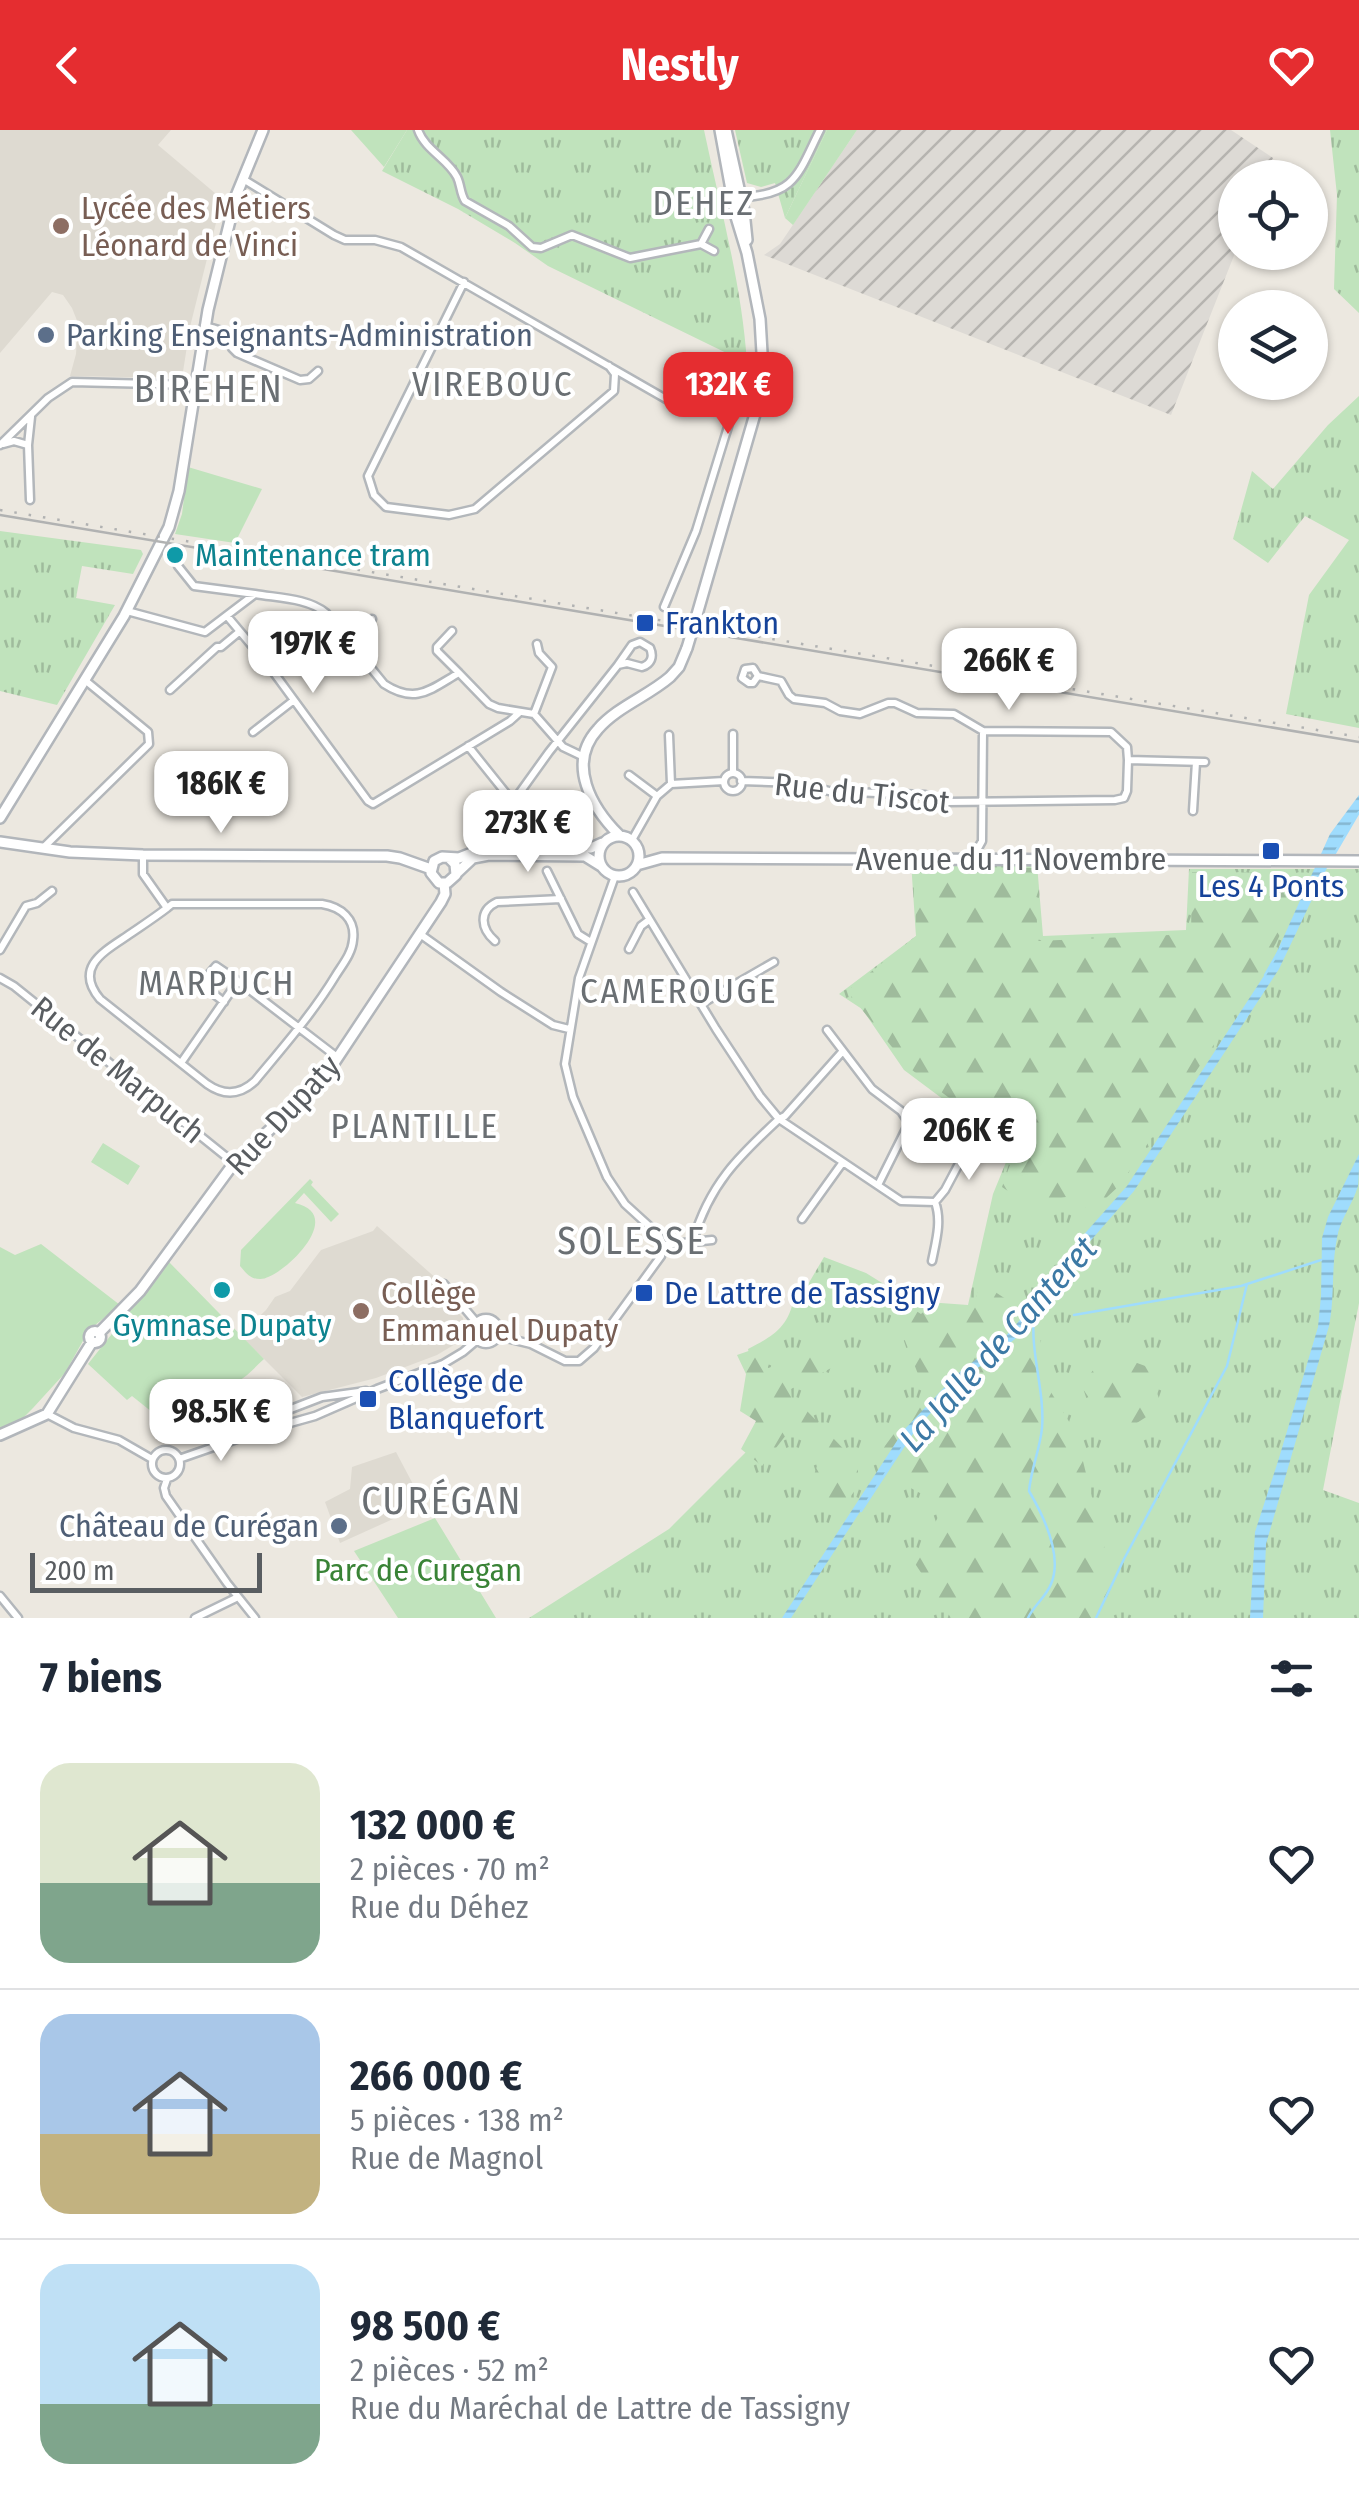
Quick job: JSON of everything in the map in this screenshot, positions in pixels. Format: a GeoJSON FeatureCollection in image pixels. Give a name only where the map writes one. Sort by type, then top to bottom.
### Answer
{"type":"FeatureCollection","features":[{"type":"Feature","properties":{"kind":"main road"},"geometry":{"type":"LineString","coordinates":[[0,818],[126,611],[154,560],[175,507],[204,326],[242,179],[263,130]]}},
{"type":"Feature","properties":{"kind":"main road"},"geometry":{"type":"LineString","coordinates":[[723,130],[724,155],[747,253]]}},
{"type":"Feature","properties":{"kind":"main road"},"geometry":{"type":"LineString","coordinates":[[620,835],[584,848],[487,847],[459,858],[438,859],[431,868],[432,877],[444,883],[451,881],[466,862],[480,856],[586,856],[615,876],[628,874],[637,865],[635,844],[600,814],[588,794],[585,757],[599,728],[679,667],[754,414],[762,370],[760,319],[741,198],[723,130]]}},
{"type":"Feature","properties":{"kind":"main road"},"geometry":{"type":"LineString","coordinates":[[600,814],[605,841],[598,854],[601,866]]}},
{"type":"Feature","properties":{"kind":"main road"},"geometry":{"type":"LineString","coordinates":[[0,842],[70,852],[143,855],[388,856],[431,868]]}},
{"type":"Feature","properties":{"kind":"main road","name":"Avenue du 11 Novembre"},"geometry":{"type":"LineString","coordinates":[[635,844],[662,858]]}},
{"type":"Feature","properties":{"kind":"main road","name":"Avenue du 11 Novembre"},"geometry":{"type":"LineString","coordinates":[[637,865],[662,858],[1359,861]]}},
{"type":"Feature","properties":{"kind":"main road"},"geometry":{"type":"LineString","coordinates":[[450,859],[456,875]]}},
{"type":"Feature","properties":{"kind":"main road","name":"Rue Dupaty"},"geometry":{"type":"LineString","coordinates":[[47,1414],[96,1338],[140,1291],[234,1163],[308,1096],[338,1058],[444,898],[444,883]]}},
{"type":"Feature","properties":{"kind":"main road"},"geometry":{"type":"LineString","coordinates":[[0,1435],[47,1414]]}},
{"type":"Feature","properties":{"kind":"street"},"geometry":{"type":"LineString","coordinates":[[418,130],[422,140],[456,174],[462,198],[510,226],[532,247],[541,248],[572,235],[630,258],[701,244],[714,252]]}},
{"type":"Feature","properties":{"kind":"street"},"geometry":{"type":"LineString","coordinates":[[724,155],[729,160],[736,194],[741,198],[769,196],[797,177],[820,130]]}},
{"type":"Feature","properties":{"kind":"street"},"geometry":{"type":"LineString","coordinates":[[242,179],[334,236],[375,240],[400,248],[666,398]]}},
{"type":"Feature","properties":{"kind":"street"},"geometry":{"type":"LineString","coordinates":[[701,244],[709,229]]}},
{"type":"Feature","properties":{"kind":"street"},"geometry":{"type":"LineString","coordinates":[[464,282],[368,476],[374,495],[386,507],[449,516],[475,509],[614,391],[615,374],[609,366]]}},
{"type":"Feature","properties":{"kind":"street"},"geometry":{"type":"LineString","coordinates":[[204,326],[228,335],[237,353],[300,380],[309,379],[318,371]]}},
{"type":"Feature","properties":{"kind":"street"},"geometry":{"type":"LineString","coordinates":[[664,606],[696,531],[744,378],[750,370],[762,370]]}},
{"type":"Feature","properties":{"kind":"street"},"geometry":{"type":"LineString","coordinates":[[1,445],[48,398],[72,382],[195,384]]}},
{"type":"Feature","properties":{"kind":"street"},"geometry":{"type":"LineString","coordinates":[[30,500],[31,416]]}},
{"type":"Feature","properties":{"kind":"street"},"geometry":{"type":"LineString","coordinates":[[1,445],[14,441],[28,445]]}},
{"type":"Feature","properties":{"kind":"street"},"geometry":{"type":"LineString","coordinates":[[178,566],[194,586],[318,606],[384,684],[395,691],[421,694],[459,673]]}},
{"type":"Feature","properties":{"kind":"street"},"geometry":{"type":"LineString","coordinates":[[126,611],[206,632],[255,594]]}},
{"type":"Feature","properties":{"kind":"street"},"geometry":{"type":"LineString","coordinates":[[227,616],[373,804],[520,712]]}},
{"type":"Feature","properties":{"kind":"street"},"geometry":{"type":"LineString","coordinates":[[346,638],[362,622],[372,619]]}},
{"type":"Feature","properties":{"kind":"street"},"geometry":{"type":"LineString","coordinates":[[452,630],[436,646],[437,652],[489,704],[534,714],[558,742],[585,757]]}},
{"type":"Feature","properties":{"kind":"street"},"geometry":{"type":"LineString","coordinates":[[170,690],[239,632]]}},
{"type":"Feature","properties":{"kind":"street"},"geometry":{"type":"LineString","coordinates":[[485,841],[629,648],[644,643],[650,648],[651,660],[646,666],[618,665]]}},
{"type":"Feature","properties":{"kind":"street"},"geometry":{"type":"LineString","coordinates":[[534,714],[552,667],[537,644]]}},
{"type":"Feature","properties":{"kind":"street"},"geometry":{"type":"LineString","coordinates":[[758,676],[780,681],[794,700],[825,703],[840,711],[860,714],[896,703],[917,713],[954,714],[982,731],[1111,732],[1128,747],[1128,760],[1206,762]]}},
{"type":"Feature","properties":{"kind":"street"},"geometry":{"type":"LineString","coordinates":[[43,848],[149,744],[148,732],[86,681]]}},
{"type":"Feature","properties":{"kind":"street"},"geometry":{"type":"LineString","coordinates":[[253,732],[294,700]]}},
{"type":"Feature","properties":{"kind":"street"},"geometry":{"type":"LineString","coordinates":[[972,859],[982,840],[982,731]]}},
{"type":"Feature","properties":{"kind":"street","name":"Rue du Tiscot"},"geometry":{"type":"LineString","coordinates":[[732,734],[733,773]]}},
{"type":"Feature","properties":{"kind":"street"},"geometry":{"type":"LineString","coordinates":[[635,844],[658,796],[671,784],[669,735]]}},
{"type":"Feature","properties":{"kind":"street"},"geometry":{"type":"LineString","coordinates":[[468,746],[513,802]]}},
{"type":"Feature","properties":{"kind":"street","name":"Rue du Tiscot"},"geometry":{"type":"LineString","coordinates":[[742,781],[797,783],[829,791],[924,795],[946,802],[1124,798],[1128,760]]}},
{"type":"Feature","properties":{"kind":"street"},"geometry":{"type":"LineString","coordinates":[[1193,811],[1196,762]]}},
{"type":"Feature","properties":{"kind":"street","name":"Rue du Tiscot"},"geometry":{"type":"LineString","coordinates":[[733,773],[742,781]]}},
{"type":"Feature","properties":{"kind":"street","name":"Rue du Tiscot"},"geometry":{"type":"LineString","coordinates":[[724,781],[733,773]]}},
{"type":"Feature","properties":{"kind":"street"},"geometry":{"type":"LineString","coordinates":[[629,776],[658,796]]}},
{"type":"Feature","properties":{"kind":"street","name":"Rue du Tiscot"},"geometry":{"type":"LineString","coordinates":[[724,781],[726,787],[737,790],[742,781]]}},
{"type":"Feature","properties":{"kind":"street","name":"Rue du Tiscot"},"geometry":{"type":"LineString","coordinates":[[671,784],[724,781]]}},
{"type":"Feature","properties":{"kind":"street"},"geometry":{"type":"LineString","coordinates":[[507,811],[522,835]]}},
{"type":"Feature","properties":{"kind":"street"},"geometry":{"type":"LineString","coordinates":[[982,840],[997,859]]}},
{"type":"Feature","properties":{"kind":"street"},"geometry":{"type":"LineString","coordinates":[[143,855],[143,874],[167,908]]}},
{"type":"Feature","properties":{"kind":"street"},"geometry":{"type":"LineString","coordinates":[[547,871],[578,934],[592,942]]}},
{"type":"Feature","properties":{"kind":"street"},"geometry":{"type":"LineString","coordinates":[[498,1336],[531,1344],[565,1361],[584,1358],[659,1262],[663,1246],[659,1236],[616,1193],[567,1077],[565,1054],[579,978],[615,876]]}},
{"type":"Feature","properties":{"kind":"street"},"geometry":{"type":"LineString","coordinates":[[0,950],[26,906],[37,904],[52,891]]}},
{"type":"Feature","properties":{"kind":"street"},"geometry":{"type":"LineString","coordinates":[[634,892],[700,1004],[779,1119],[901,1201],[934,1202]]}},
{"type":"Feature","properties":{"kind":"street"},"geometry":{"type":"LineString","coordinates":[[494,941],[485,933],[484,926],[491,905],[561,899]]}},
{"type":"Feature","properties":{"kind":"street"},"geometry":{"type":"LineString","coordinates":[[172,904],[334,906],[353,929],[353,943],[301,1027],[256,1081],[243,1090],[224,1093],[100,999],[91,982],[92,967],[96,958],[172,904]]}},
{"type":"Feature","properties":{"kind":"street"},"geometry":{"type":"LineString","coordinates":[[629,949],[641,926],[649,920]]}},
{"type":"Feature","properties":{"kind":"street"},"geometry":{"type":"LineString","coordinates":[[418,933],[553,1025],[570,1029]]}},
{"type":"Feature","properties":{"kind":"street"},"geometry":{"type":"LineString","coordinates":[[700,1004],[774,962]]}},
{"type":"Feature","properties":{"kind":"street"},"geometry":{"type":"LineString","coordinates":[[224,1002],[205,987],[204,980],[216,966],[338,1058]]}},
{"type":"Feature","properties":{"kind":"street","name":"Rue de Marpuch"},"geometry":{"type":"LineString","coordinates":[[0,978],[234,1163]]}},
{"type":"Feature","properties":{"kind":"street"},"geometry":{"type":"LineString","coordinates":[[181,1064],[238,982]]}},
{"type":"Feature","properties":{"kind":"street"},"geometry":{"type":"LineString","coordinates":[[827,1030],[872,1090],[901,1110],[909,1123],[878,1184]]}},
{"type":"Feature","properties":{"kind":"street"},"geometry":{"type":"LineString","coordinates":[[694,1240],[720,1180],[842,1052]]}},
{"type":"Feature","properties":{"kind":"street"},"geometry":{"type":"LineString","coordinates":[[934,1202],[970,1143]]}},
{"type":"Feature","properties":{"kind":"street"},"geometry":{"type":"LineString","coordinates":[[802,1219],[843,1162]]}},
{"type":"Feature","properties":{"kind":"street"},"geometry":{"type":"LineString","coordinates":[[932,1260],[938,1228],[934,1202]]}},
{"type":"Feature","properties":{"kind":"street"},"geometry":{"type":"LineString","coordinates":[[663,1246],[712,1240]]}},
{"type":"Feature","properties":{"kind":"street"},"geometry":{"type":"LineString","coordinates":[[444,1284],[476,1322]]}},
{"type":"Feature","properties":{"kind":"street"},"geometry":{"type":"LineString","coordinates":[[483,1318],[494,1320],[498,1336],[488,1344],[476,1340],[472,1329],[476,1322],[483,1318]]}},
{"type":"Feature","properties":{"kind":"street"},"geometry":{"type":"LineString","coordinates":[[251,1434],[291,1408],[332,1394],[356,1394],[377,1388],[443,1364],[476,1340]]}},
{"type":"Feature","properties":{"kind":"street"},"geometry":{"type":"LineString","coordinates":[[179,1459],[294,1423],[377,1388]]}},
{"type":"Feature","properties":{"kind":"street"},"geometry":{"type":"LineString","coordinates":[[332,1394],[337,1406]]}},
{"type":"Feature","properties":{"kind":"street"},"geometry":{"type":"LineString","coordinates":[[291,1408],[289,1416],[294,1423]]}},
{"type":"Feature","properties":{"kind":"street"},"geometry":{"type":"LineString","coordinates":[[47,1414],[74,1428],[119,1440],[152,1459]]}},
{"type":"Feature","properties":{"kind":"street"},"geometry":{"type":"LineString","coordinates":[[167,1479],[154,1473],[152,1459],[158,1452],[168,1450],[179,1459]]}},
{"type":"Feature","properties":{"kind":"street"},"geometry":{"type":"LineString","coordinates":[[179,1459],[178,1472],[167,1479],[166,1496],[255,1618]]}},
{"type":"Feature","properties":{"kind":"street"},"geometry":{"type":"LineString","coordinates":[[0,1596],[18,1618]]}},
{"type":"Feature","properties":{"kind":"street"},"geometry":{"type":"LineString","coordinates":[[195,1618],[238,1596]]}},
{"type":"Feature","properties":{"kind":"shaded area"},"geometry":{"type":"Polygon","coordinates":[[[0,130],[171,130],[158,145],[222,199],[190,327],[182,378],[70,376],[78,323],[63,295],[52,292],[0,353],[0,130]]]}},
{"type":"Feature","properties":{"kind":"shaded area"},"geometry":{"type":"Polygon","coordinates":[[[857,130],[1231,130],[1273,158],[1218,160],[1218,270],[1228,270],[1171,415],[764,255],[780,244],[857,130]]]}},
{"type":"Feature","properties":{"kind":"shaded area","name":"Collège Emmanuel Dupaty"},"geometry":{"type":"Polygon","coordinates":[[[377,1226],[438,1280],[437,1290],[463,1318],[462,1340],[437,1355],[376,1378],[302,1397],[240,1335],[275,1297],[290,1291],[321,1250],[373,1231],[377,1226]]]}},
{"type":"Feature","properties":{"kind":"shaded area"},"geometry":{"type":"Polygon","coordinates":[[[396,1452],[424,1505],[340,1543],[325,1502],[350,1489],[352,1467],[396,1452]]]}},
{"type":"Feature","properties":{"kind":"green space"},"geometry":{"type":"Polygon","coordinates":[[[351,130],[407,130],[384,167],[351,130]]]}},
{"type":"Feature","properties":{"kind":"green space"},"geometry":{"type":"Polygon","coordinates":[[[407,130],[704,130],[735,275],[747,363],[548,266],[458,209],[382,171],[407,130]]]}},
{"type":"Feature","properties":{"kind":"green space"},"geometry":{"type":"Polygon","coordinates":[[[735,130],[827,130],[785,218],[775,183],[761,187],[747,183],[735,130]]]}},
{"type":"Feature","properties":{"kind":"green space"},"geometry":{"type":"Polygon","coordinates":[[[827,130],[857,130],[793,225],[785,218],[827,130]]]}},
{"type":"Feature","properties":{"kind":"green space"},"geometry":{"type":"Polygon","coordinates":[[[1330,130],[1359,130],[1359,313],[1334,289],[1337,195],[1330,130]]]}},
{"type":"Feature","properties":{"kind":"green space"},"geometry":{"type":"Polygon","coordinates":[[[1359,396],[1359,728],[1286,714],[1309,595],[1349,540],[1305,516],[1268,563],[1233,539],[1252,471],[1273,489],[1328,425],[1359,396]]]}},
{"type":"Feature","properties":{"kind":"green space"},"geometry":{"type":"Polygon","coordinates":[[[188,467],[262,489],[235,543],[175,534],[182,514],[188,467]]]}},
{"type":"Feature","properties":{"kind":"green space"},"geometry":{"type":"Polygon","coordinates":[[[0,531],[141,550],[143,554],[133,574],[82,566],[76,598],[115,605],[57,705],[0,691],[0,531]]]}},
{"type":"Feature","properties":{"kind":"green space"},"geometry":{"type":"Polygon","coordinates":[[[911,862],[1037,864],[1043,936],[1186,930],[1189,869],[1359,869],[1359,1303],[1323,1490],[1359,1503],[1359,1618],[529,1618],[669,1529],[765,1433],[748,1349],[783,1324],[794,1298],[803,1293],[824,1257],[866,1273],[921,1307],[927,1302],[968,1305],[993,1194],[1011,1150],[904,1070],[862,1009],[839,994],[916,936],[911,862]]]}},
{"type":"Feature","properties":{"kind":"green space"},"geometry":{"type":"Polygon","coordinates":[[[915,866],[1034,868],[1038,941],[1191,934],[1192,872],[1310,873],[1276,943],[1233,1016],[1120,1185],[1092,1211],[1066,1197],[1029,1205],[1002,1187],[1016,1148],[908,1067],[847,991],[916,936],[915,866]]]}},
{"type":"Feature","properties":{"kind":"green space"},"geometry":{"type":"Polygon","coordinates":[[[103,1143],[140,1166],[128,1185],[91,1162],[103,1143]]]}},
{"type":"Feature","properties":{"kind":"green space"},"geometry":{"type":"Polygon","coordinates":[[[310,1179],[311,1185],[339,1214],[331,1222],[304,1193],[295,1203],[310,1210],[315,1220],[305,1246],[269,1277],[251,1277],[240,1266],[241,1250],[310,1179]]]}},
{"type":"Feature","properties":{"kind":"green space"},"geometry":{"type":"Polygon","coordinates":[[[41,1244],[120,1305],[89,1330],[65,1373],[33,1408],[0,1430],[0,1247],[15,1255],[41,1244]]]}},
{"type":"Feature","properties":{"kind":"green space"},"geometry":{"type":"Polygon","coordinates":[[[169,1262],[264,1359],[228,1386],[170,1400],[152,1412],[132,1396],[127,1400],[88,1364],[169,1262]]]}},
{"type":"Feature","properties":{"kind":"green space"},"geometry":{"type":"Polygon","coordinates":[[[980,1282],[1038,1320],[1046,1384],[1076,1433],[1106,1554],[1121,1565],[1098,1618],[951,1618],[914,1562],[944,1506],[894,1479],[873,1462],[925,1392],[895,1315],[880,1304],[892,1296],[921,1314],[930,1306],[973,1309],[980,1282]]]}},
{"type":"Feature","properties":{"kind":"green space"},"geometry":{"type":"Polygon","coordinates":[[[763,1346],[768,1368],[829,1351],[837,1365],[791,1389],[792,1403],[807,1411],[858,1464],[858,1486],[839,1513],[809,1490],[820,1457],[793,1426],[762,1466],[741,1449],[756,1421],[740,1411],[746,1374],[737,1355],[763,1346]]]}},
{"type":"Feature","properties":{"kind":"green space"},"geometry":{"type":"Polygon","coordinates":[[[1107,1352],[1148,1367],[1162,1407],[1132,1426],[1099,1427],[1097,1410],[1081,1386],[1107,1352]]]}},
{"type":"Feature","properties":{"kind":"green space","name":"Parc de Curegan"},"geometry":{"type":"Polygon","coordinates":[[[435,1518],[496,1618],[398,1618],[354,1551],[435,1518]]]}},
{"type":"Feature","properties":{"kind":"water"},"geometry":{"type":"Polygon","coordinates":[[[1359,795],[1359,813],[1335,851],[1279,969],[1134,1191],[1015,1339],[961,1381],[910,1435],[791,1618],[782,1618],[904,1430],[956,1375],[1005,1337],[1048,1288],[1079,1240],[1127,1186],[1271,965],[1330,834],[1359,795]]]}},
{"type":"Feature","properties":{"kind":"water"},"geometry":{"type":"Polygon","coordinates":[[[1359,1154],[1358,1186],[1337,1238],[1329,1326],[1266,1544],[1263,1618],[1250,1618],[1255,1532],[1318,1327],[1322,1238],[1359,1154]]]}},
{"type":"Feature","properties":{"kind":"waterway","name":"La Jalle de Canteret"},"geometry":{"type":"LineString","coordinates":[[1332,858],[1359,812]]}},
{"type":"Feature","properties":{"kind":"waterway","name":"La Jalle de Canteret"},"geometry":{"type":"LineString","coordinates":[[1265,975],[1281,947]]}},
{"type":"Feature","properties":{"kind":"waterway"},"geometry":{"type":"LineString","coordinates":[[1074,1315],[1241,1286],[1321,1260]]}},
{"type":"Feature","properties":{"kind":"waterway"},"geometry":{"type":"LineString","coordinates":[[1096,1618],[1227,1366],[1247,1284]]}},
{"type":"Feature","properties":{"kind":"waterway"},"geometry":{"type":"LineString","coordinates":[[1028,1618],[1051,1584],[1055,1561],[1045,1524],[1029,1491],[1042,1428],[1034,1316]]}},
{"type":"Feature","properties":{"kind":"waterway","name":"La Jalle de Canteret"},"geometry":{"type":"LineString","coordinates":[[861,1511],[914,1430]]}},
{"type":"Feature","properties":{"kind":"tram line"},"geometry":{"type":"LineString","coordinates":[[0,515],[1359,742]]}},
{"type":"Feature","properties":{"kind":"railway"},"geometry":{"type":"LineString","coordinates":[[0,510],[1359,737]]}},
{"type":"Feature","properties":{"kind":"place","name":"Lycée des Métiers Léonard de Vinci"},"geometry":{"type":"Point","coordinates":[61,226]}},
{"type":"Feature","properties":{"kind":"place","name":"Parking Enseignants-Administration"},"geometry":{"type":"Point","coordinates":[46,335]}},
{"type":"Feature","properties":{"kind":"place","name":"Maintenance tram"},"geometry":{"type":"Point","coordinates":[175,555]}},
{"type":"Feature","properties":{"kind":"place","name":"Frankton"},"geometry":{"type":"Point","coordinates":[645,623]}},
{"type":"Feature","properties":{"kind":"place","name":"Les 4 Ponts"},"geometry":{"type":"Point","coordinates":[1271,851]}},
{"type":"Feature","properties":{"kind":"place","name":"Gymnase Dupaty"},"geometry":{"type":"Point","coordinates":[222,1290]}},
{"type":"Feature","properties":{"kind":"place","name":"De Lattre de Tassigny"},"geometry":{"type":"Point","coordinates":[644,1293]}},
{"type":"Feature","properties":{"kind":"place","name":"Collège Emmanuel Dupaty"},"geometry":{"type":"Point","coordinates":[361,1311]}},
{"type":"Feature","properties":{"kind":"place","name":"Collège de Blanquefort"},"geometry":{"type":"Point","coordinates":[368,1399]}},
{"type":"Feature","properties":{"kind":"place","name":"Château de Curégan"},"geometry":{"type":"Point","coordinates":[339,1526]}},
{"type":"Feature","properties":{"kind":"district","name":"DEHEZ"},"geometry":{"type":"Point","coordinates":[704,203]}},
{"type":"Feature","properties":{"kind":"district","name":"VIREBOUC"},"geometry":{"type":"Point","coordinates":[493,384]}},
{"type":"Feature","properties":{"kind":"district","name":"BIREHEN"},"geometry":{"type":"Point","coordinates":[209,389]}},
{"type":"Feature","properties":{"kind":"district","name":"MARPUCH"},"geometry":{"type":"Point","coordinates":[217,983]}},
{"type":"Feature","properties":{"kind":"district","name":"CAMEROUGE"},"geometry":{"type":"Point","coordinates":[679,991]}},
{"type":"Feature","properties":{"kind":"district","name":"PLANTILLE"},"geometry":{"type":"Point","coordinates":[415,1126]}},
{"type":"Feature","properties":{"kind":"district","name":"SOLESSE"},"geometry":{"type":"Point","coordinates":[632,1241]}},
{"type":"Feature","properties":{"kind":"district","name":"CURÉGAN"},"geometry":{"type":"Point","coordinates":[442,1501]}}]}
